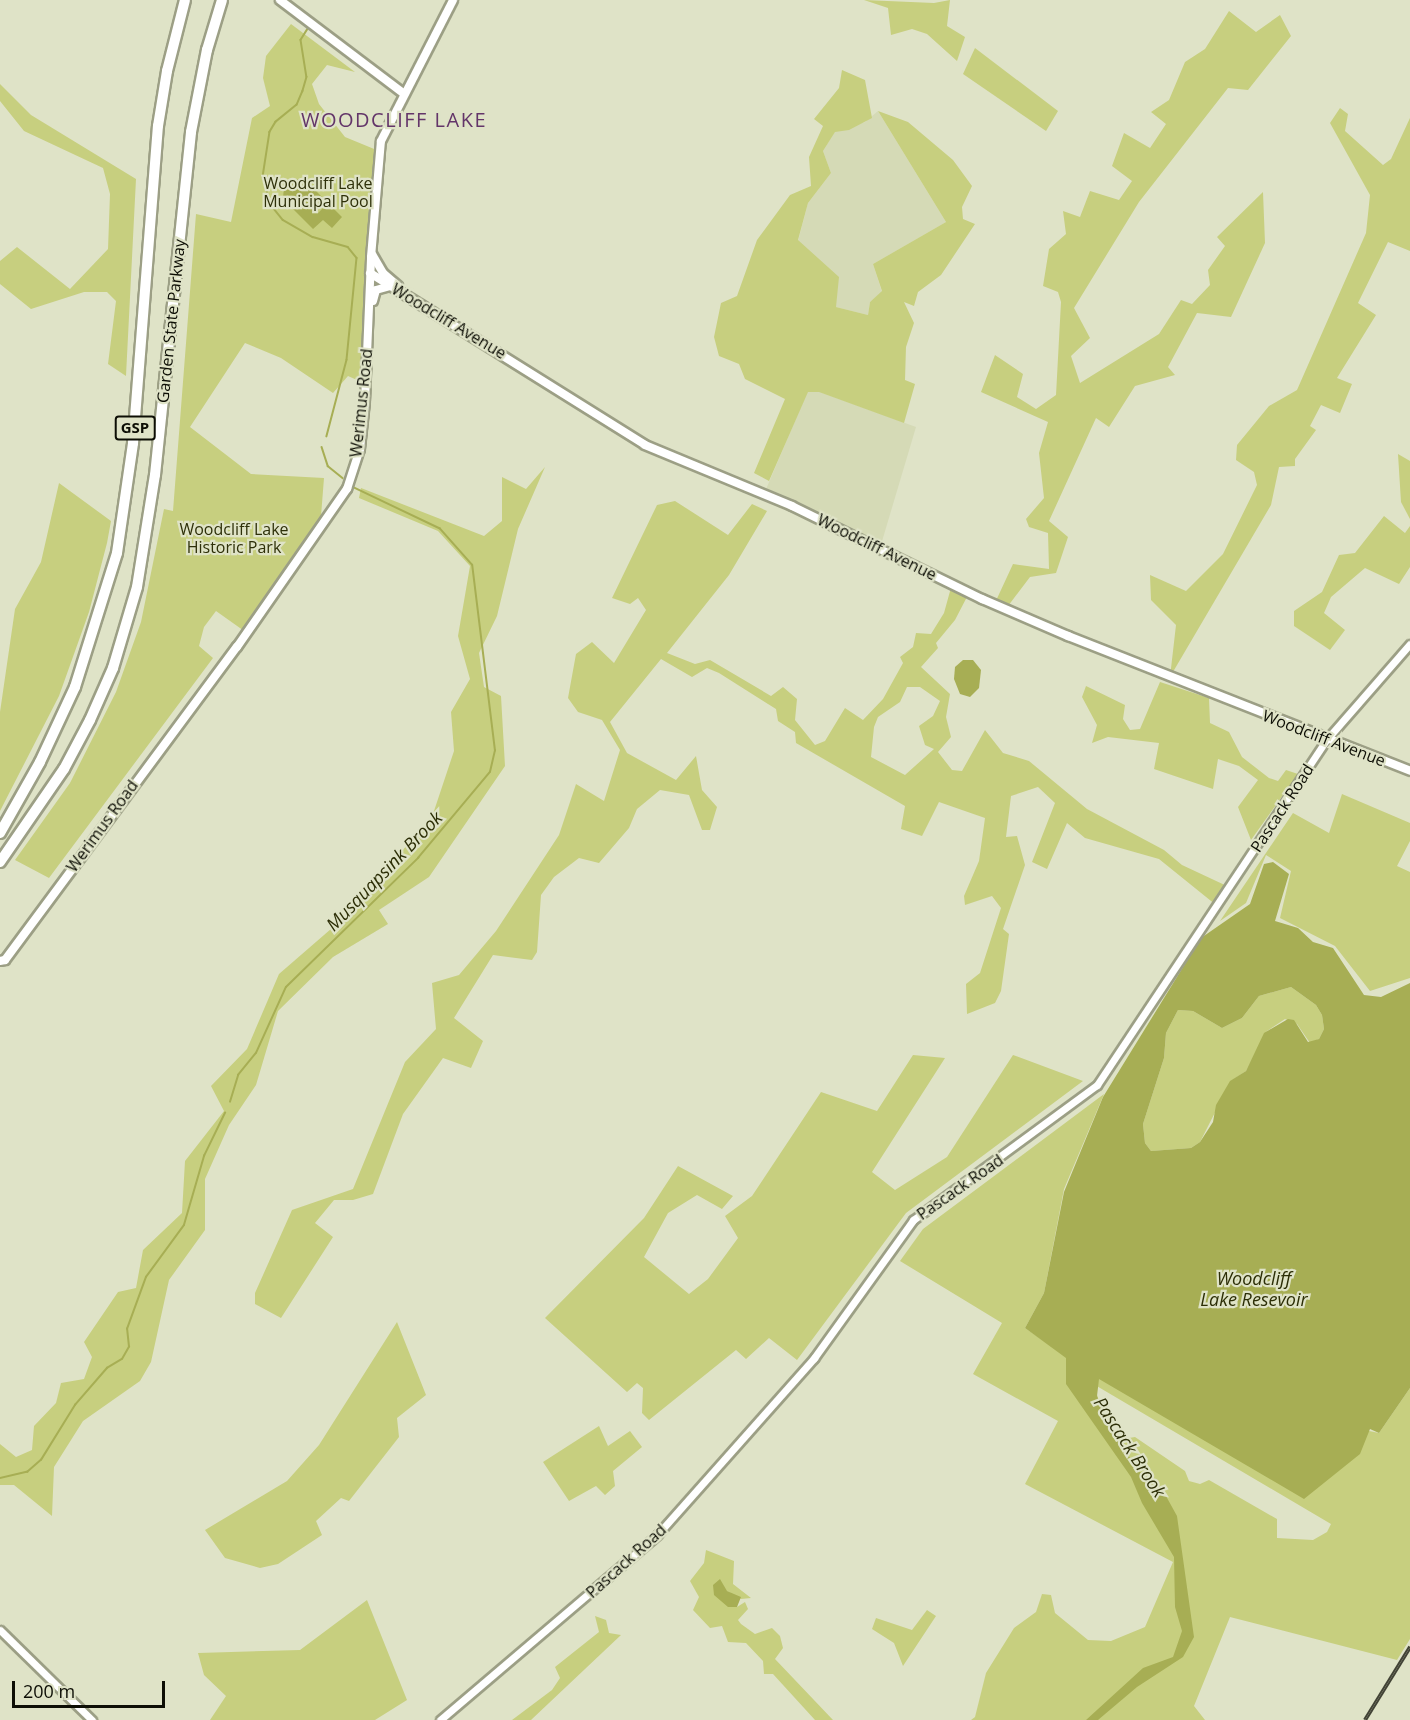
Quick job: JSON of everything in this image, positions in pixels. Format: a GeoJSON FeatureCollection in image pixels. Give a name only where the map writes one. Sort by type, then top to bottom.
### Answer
{"type":"FeatureCollection","features":[{"type":"Feature","properties":{"kind":"highway","name":"Garden State Parkway"},"geometry":{"type":"LineString","coordinates":[[0,833],[40,762],[75,687],[117,553],[133,443],[158,126],[166,71],[185,0]]}},
{"type":"Feature","properties":{"kind":"highway","name":"Garden State Parkway"},"geometry":{"type":"LineString","coordinates":[[0,862],[59,777],[90,720],[113,668],[137,587],[155,475],[191,132],[207,50],[222,0]]}},
{"type":"Feature","properties":{"kind":"main road"},"geometry":{"type":"LineString","coordinates":[[280,0],[403,93]]}},
{"type":"Feature","properties":{"kind":"main road","name":"Werimus Road"},"geometry":{"type":"LineString","coordinates":[[0,961],[4,960],[237,646],[343,496],[361,438],[371,252],[381,141],[403,93],[453,0]]}},
{"type":"Feature","properties":{"kind":"main road"},"geometry":{"type":"LineString","coordinates":[[371,252],[383,273],[402,292]]}},
{"type":"Feature","properties":{"kind":"main road","name":"Woodcliff Avenue"},"geometry":{"type":"LineString","coordinates":[[370,273],[654,449],[809,513],[1005,610],[1410,771]]}},
{"type":"Feature","properties":{"kind":"main road"},"geometry":{"type":"LineString","coordinates":[[369,320],[376,290],[391,286]]}},
{"type":"Feature","properties":{"kind":"street","name":"Pascack Road"},"geometry":{"type":"LineString","coordinates":[[440,1720],[657,1535],[814,1358],[913,1220],[1097,1085],[1327,739],[1410,644]]}},
{"type":"Feature","properties":{"kind":"street"},"geometry":{"type":"LineString","coordinates":[[0,1630],[92,1720]]}},
{"type":"Feature","properties":{"kind":"shaded area"},"geometry":{"type":"Polygon","coordinates":[[[878,111],[946,222],[873,264],[882,292],[870,302],[868,315],[836,307],[798,241],[808,203],[831,173],[823,151],[835,131],[865,122],[878,111]]]}},
{"type":"Feature","properties":{"kind":"shaded area"},"geometry":{"type":"Polygon","coordinates":[[[809,388],[916,427],[880,548],[764,494],[809,388]]]}},
{"type":"Feature","properties":{"kind":"green space"},"geometry":{"type":"Polygon","coordinates":[[[864,0],[934,3],[950,0],[947,26],[965,37],[957,61],[927,34],[912,29],[891,35],[888,8],[864,0]]]}},
{"type":"Feature","properties":{"kind":"green space"},"geometry":{"type":"Polygon","coordinates":[[[1229,11],[1256,32],[1280,15],[1291,36],[1248,90],[1228,88],[1139,202],[1074,308],[1090,338],[1071,356],[1080,383],[1159,334],[1181,300],[1192,304],[1210,285],[1208,270],[1225,246],[1217,237],[1263,192],[1265,243],[1231,317],[1197,313],[1168,367],[1175,375],[1135,386],[1109,427],[1096,418],[1049,521],[1068,537],[1056,573],[1030,577],[1005,610],[994,605],[1013,564],[1049,569],[1048,533],[1029,527],[1026,519],[1044,498],[1039,453],[1048,422],[981,392],[995,355],[1023,374],[1017,397],[1036,409],[1056,395],[1061,302],[1058,292],[1043,286],[1049,249],[1066,234],[1063,211],[1080,217],[1090,191],[1119,200],[1132,181],[1112,166],[1124,133],[1150,148],[1166,124],[1151,112],[1169,100],[1185,62],[1205,49],[1229,11]]]}},
{"type":"Feature","properties":{"kind":"green space"},"geometry":{"type":"Polygon","coordinates":[[[291,24],[355,72],[327,65],[312,84],[319,104],[345,137],[379,151],[366,384],[348,376],[333,393],[281,358],[245,343],[190,427],[251,474],[324,478],[320,529],[247,633],[216,611],[204,627],[199,646],[213,658],[49,878],[15,860],[70,783],[116,692],[141,622],[164,509],[173,511],[196,214],[231,222],[252,118],[270,106],[263,78],[266,56],[291,24]]]}},
{"type":"Feature","properties":{"kind":"green space"},"geometry":{"type":"Polygon","coordinates":[[[975,48],[1058,111],[1046,131],[963,74],[975,48]]]}},
{"type":"Feature","properties":{"kind":"green space"},"geometry":{"type":"Polygon","coordinates":[[[842,70],[865,80],[872,118],[849,130],[835,132],[823,151],[831,173],[808,203],[798,240],[839,277],[836,307],[868,315],[870,302],[882,291],[873,264],[946,222],[878,111],[908,122],[953,160],[972,186],[962,207],[963,219],[975,224],[941,275],[918,292],[914,306],[904,302],[914,323],[906,347],[905,380],[915,384],[904,423],[819,392],[808,392],[769,481],[754,473],[785,399],[745,379],[739,364],[719,356],[714,337],[721,303],[737,296],[757,240],[790,195],[811,186],[809,157],[823,126],[814,119],[839,88],[842,70]]]}},
{"type":"Feature","properties":{"kind":"green space"},"geometry":{"type":"Polygon","coordinates":[[[0,84],[31,115],[136,179],[126,376],[108,364],[116,301],[107,292],[84,292],[31,309],[0,284],[0,261],[17,247],[70,289],[108,249],[110,194],[103,168],[24,131],[0,101],[0,84]]]}},
{"type":"Feature","properties":{"kind":"green space"},"geometry":{"type":"Polygon","coordinates":[[[1340,108],[1348,114],[1345,131],[1383,165],[1391,159],[1410,118],[1410,251],[1388,242],[1358,303],[1376,315],[1337,378],[1352,384],[1340,413],[1321,405],[1310,426],[1316,430],[1295,459],[1295,466],[1279,467],[1271,505],[1170,677],[1176,625],[1151,600],[1150,575],[1186,591],[1223,554],[1257,485],[1254,472],[1236,460],[1237,445],[1269,406],[1297,390],[1366,233],[1370,195],[1330,123],[1340,108]]]}},
{"type":"Feature","properties":{"kind":"green space"},"geometry":{"type":"Polygon","coordinates":[[[1398,454],[1410,461],[1410,519],[1401,502],[1398,454]]]}},
{"type":"Feature","properties":{"kind":"green space"},"geometry":{"type":"Polygon","coordinates":[[[545,467],[518,529],[497,616],[479,653],[484,687],[501,696],[505,766],[429,877],[379,910],[388,924],[333,957],[278,1011],[256,1085],[229,1125],[205,1179],[205,1230],[169,1280],[151,1362],[140,1381],[83,1421],[54,1467],[52,1516],[14,1485],[0,1485],[0,1444],[16,1457],[32,1450],[34,1426],[56,1403],[61,1383],[84,1379],[92,1357],[84,1342],[118,1292],[136,1288],[143,1250],[182,1213],[185,1161],[224,1111],[211,1086],[247,1049],[279,974],[339,922],[432,817],[454,751],[451,712],[470,679],[458,636],[470,566],[438,531],[359,498],[361,488],[484,536],[502,521],[502,477],[526,489],[545,467]]]}},
{"type":"Feature","properties":{"kind":"green space"},"geometry":{"type":"Polygon","coordinates":[[[59,483],[111,521],[89,612],[59,696],[0,811],[0,712],[15,609],[41,562],[59,483]]]}},
{"type":"Feature","properties":{"kind":"green space"},"geometry":{"type":"Polygon","coordinates":[[[675,501],[728,535],[752,504],[767,511],[729,575],[667,653],[695,664],[710,660],[771,696],[783,687],[797,699],[795,720],[815,745],[825,741],[845,708],[863,720],[883,699],[903,663],[900,657],[913,647],[916,633],[931,634],[944,613],[952,584],[969,593],[955,620],[936,643],[938,648],[921,667],[950,694],[946,717],[951,737],[938,752],[952,770],[962,771],[985,730],[1003,753],[1029,761],[1087,809],[1164,850],[1182,865],[1229,887],[1216,905],[1159,859],[1085,838],[1067,823],[1047,869],[1032,862],[1055,803],[1038,787],[1011,796],[1006,837],[1017,836],[1025,865],[1003,929],[1009,934],[1001,991],[995,1003],[967,1014],[966,984],[980,973],[1001,908],[992,896],[965,905],[964,896],[979,861],[985,818],[939,802],[922,836],[901,829],[905,806],[796,743],[795,732],[778,721],[776,709],[719,673],[707,668],[692,677],[661,659],[610,722],[627,753],[676,780],[696,756],[702,790],[717,807],[710,830],[702,830],[689,795],[660,790],[637,809],[629,828],[599,863],[579,858],[554,877],[541,895],[537,952],[532,960],[493,955],[454,1018],[483,1041],[471,1068],[443,1058],[403,1114],[373,1194],[353,1200],[334,1200],[315,1223],[333,1237],[281,1318],[255,1304],[255,1293],[292,1210],[353,1189],[405,1062],[436,1029],[432,983],[459,975],[496,931],[559,835],[576,784],[604,801],[620,750],[602,720],[578,712],[568,698],[576,654],[592,642],[614,663],[646,610],[638,598],[630,604],[612,598],[657,505],[675,501]],[[907,687],[900,702],[878,717],[874,727],[871,757],[905,775],[934,749],[925,745],[919,726],[933,716],[940,701],[920,687],[907,687]]]}},
{"type":"Feature","properties":{"kind":"green space"},"geometry":{"type":"Polygon","coordinates":[[[1384,516],[1405,533],[1410,526],[1410,567],[1399,584],[1365,568],[1331,597],[1324,613],[1345,630],[1330,650],[1294,626],[1294,611],[1322,592],[1339,555],[1355,553],[1384,516]]]}},
{"type":"Feature","properties":{"kind":"green space"},"geometry":{"type":"Polygon","coordinates":[[[1160,682],[1209,698],[1210,723],[1229,732],[1242,757],[1269,778],[1278,781],[1286,770],[1298,774],[1251,840],[1238,807],[1258,780],[1239,766],[1218,759],[1213,789],[1154,769],[1159,743],[1108,737],[1092,743],[1097,725],[1082,697],[1086,686],[1125,705],[1123,719],[1130,730],[1140,729],[1160,682]]]}},
{"type":"Feature","properties":{"kind":"green space"},"geometry":{"type":"Polygon","coordinates":[[[1342,794],[1410,823],[1410,841],[1397,866],[1410,872],[1410,978],[1370,991],[1335,946],[1280,918],[1291,871],[1266,855],[1246,903],[1220,921],[1293,813],[1329,833],[1342,794]]]}},
{"type":"Feature","properties":{"kind":"green space"},"geometry":{"type":"Polygon","coordinates":[[[1291,987],[1316,1005],[1322,1015],[1324,1029],[1319,1039],[1310,1043],[1297,1024],[1285,1019],[1267,1031],[1246,1071],[1231,1081],[1200,1142],[1191,1148],[1151,1151],[1145,1143],[1143,1124],[1164,1058],[1166,1033],[1178,1010],[1193,1011],[1222,1028],[1242,1018],[1259,996],[1291,987]]]}},
{"type":"Feature","properties":{"kind":"green space"},"geometry":{"type":"Polygon","coordinates":[[[913,1055],[945,1058],[872,1172],[895,1190],[947,1157],[1013,1055],[1083,1081],[906,1213],[797,1360],[769,1338],[746,1359],[736,1350],[649,1420],[642,1413],[643,1388],[637,1383],[627,1392],[545,1318],[644,1218],[678,1166],[733,1196],[722,1209],[697,1195],[668,1213],[644,1257],[689,1294],[708,1279],[738,1238],[725,1216],[752,1196],[821,1092],[877,1111],[913,1055]]]}},
{"type":"Feature","properties":{"kind":"green space"},"geometry":{"type":"Polygon","coordinates":[[[1104,1094],[1064,1189],[1044,1293],[1025,1328],[1091,1374],[1379,1433],[1410,1388],[1410,1639],[1397,1660],[1230,1617],[1194,1706],[1205,1720],[971,1720],[975,1717],[986,1673],[1014,1628],[1036,1612],[1042,1594],[1051,1595],[1055,1613],[1088,1640],[1111,1641],[1145,1627],[1173,1562],[1025,1484],[1058,1421],[973,1374],[1002,1323],[900,1261],[923,1229],[1104,1094]],[[1095,1385],[1099,1404],[1117,1440],[1135,1437],[1185,1471],[1189,1481],[1200,1484],[1209,1480],[1277,1519],[1277,1538],[1313,1540],[1327,1532],[1331,1524],[1095,1385]]]}},
{"type":"Feature","properties":{"kind":"green space"},"geometry":{"type":"Polygon","coordinates":[[[397,1322],[426,1395],[397,1418],[399,1437],[349,1501],[341,1498],[316,1521],[322,1535],[278,1564],[260,1568],[225,1558],[205,1530],[287,1481],[319,1445],[397,1322]]]}},
{"type":"Feature","properties":{"kind":"green space"},"geometry":{"type":"Polygon","coordinates":[[[599,1426],[608,1446],[630,1431],[642,1447],[613,1471],[615,1486],[605,1495],[596,1486],[569,1501],[543,1462],[599,1426]]]}},
{"type":"Feature","properties":{"kind":"green space"},"geometry":{"type":"Polygon","coordinates":[[[706,1550],[734,1561],[733,1584],[751,1598],[741,1599],[727,1591],[737,1607],[745,1602],[748,1609],[738,1620],[755,1634],[772,1628],[780,1636],[783,1648],[775,1659],[833,1720],[815,1720],[773,1674],[764,1674],[763,1661],[746,1643],[728,1642],[722,1626],[710,1628],[693,1610],[699,1597],[690,1581],[704,1563],[706,1550]]]}},
{"type":"Feature","properties":{"kind":"green space"},"geometry":{"type":"Polygon","coordinates":[[[367,1600],[407,1700],[375,1720],[210,1720],[226,1696],[204,1675],[198,1653],[300,1650],[367,1600]]]}},
{"type":"Feature","properties":{"kind":"green space"},"geometry":{"type":"Polygon","coordinates":[[[927,1610],[936,1616],[903,1666],[894,1643],[872,1629],[876,1618],[912,1630],[927,1610]]]}},
{"type":"Feature","properties":{"kind":"green space"},"geometry":{"type":"Polygon","coordinates":[[[595,1616],[606,1620],[609,1633],[621,1635],[531,1720],[512,1720],[552,1690],[560,1678],[555,1667],[599,1632],[595,1616]]]}},
{"type":"Feature","properties":{"kind":"water"},"geometry":{"type":"Polygon","coordinates":[[[291,179],[304,179],[326,201],[314,208],[318,213],[328,203],[342,217],[332,228],[323,220],[313,229],[283,199],[284,186],[291,179]]]}},
{"type":"Feature","properties":{"kind":"water"},"geometry":{"type":"Polygon","coordinates":[[[963,660],[973,660],[981,670],[979,688],[970,697],[960,694],[954,679],[955,667],[963,660]]]}},
{"type":"Feature","properties":{"kind":"water","name":"Woodcliff Lake Resevoir"},"geometry":{"type":"Polygon","coordinates":[[[1273,862],[1289,874],[1275,921],[1298,928],[1313,942],[1333,948],[1364,995],[1381,997],[1410,983],[1410,1388],[1379,1433],[1370,1429],[1360,1454],[1304,1499],[1099,1379],[1097,1396],[1115,1436],[1139,1471],[1161,1487],[1177,1516],[1194,1637],[1183,1657],[1137,1687],[1098,1720],[1086,1720],[1143,1668],[1173,1657],[1182,1631],[1175,1607],[1174,1557],[1142,1503],[1131,1477],[1066,1384],[1066,1358],[1025,1328],[1044,1293],[1064,1192],[1103,1097],[1201,938],[1250,904],[1264,864],[1273,862]],[[1291,987],[1259,996],[1242,1018],[1222,1028],[1193,1011],[1178,1010],[1166,1033],[1164,1058],[1143,1124],[1145,1143],[1151,1151],[1191,1148],[1200,1142],[1213,1122],[1216,1105],[1230,1081],[1246,1071],[1264,1033],[1288,1019],[1294,1020],[1308,1042],[1319,1039],[1324,1029],[1322,1015],[1316,1005],[1291,987]]]}},
{"type":"Feature","properties":{"kind":"water"},"geometry":{"type":"Polygon","coordinates":[[[720,1579],[727,1591],[741,1597],[737,1607],[728,1607],[714,1595],[713,1585],[720,1579]]]}},
{"type":"Feature","properties":{"kind":"waterway","name":"Musquapsink Brook"},"geometry":{"type":"LineString","coordinates":[[308,29],[301,40],[307,77],[303,91],[297,105],[276,122],[270,132],[263,177],[271,205],[283,220],[313,237],[348,247],[357,258],[347,360],[327,436]]}},
{"type":"Feature","properties":{"kind":"waterway","name":"Musquapsink Brook"},"geometry":{"type":"LineString","coordinates":[[322,447],[328,466],[343,478]]}},
{"type":"Feature","properties":{"kind":"waterway","name":"Musquapsink Brook"},"geometry":{"type":"LineString","coordinates":[[230,1102],[238,1075],[256,1053],[286,987],[418,858],[490,772],[495,751],[472,565],[440,529],[354,488]]}},
{"type":"Feature","properties":{"kind":"waterway","name":"Musquapsink Brook"},"geometry":{"type":"LineString","coordinates":[[0,1478],[27,1472],[41,1460],[75,1405],[107,1368],[122,1359],[129,1347],[127,1329],[146,1277],[184,1225],[204,1156],[225,1113]]}},
{"type":"Feature","properties":{"kind":"railway"},"geometry":{"type":"LineString","coordinates":[[1365,1720],[1410,1647]]}},
{"type":"Feature","properties":{"kind":"district","name":"WOODCLIFF LAKE"},"geometry":{"type":"Point","coordinates":[394,119]}},
{"type":"Feature","properties":{"kind":"park label","name":"Woodcliff Lake Municipal Pool"},"geometry":{"type":"Point","coordinates":[318,192]}},
{"type":"Feature","properties":{"kind":"park label","name":"Woodcliff Lake Historic Park"},"geometry":{"type":"Point","coordinates":[234,538]}},
{"type":"Feature","properties":{"kind":"water label","name":"Pascack Brook"},"geometry":{"type":"Point","coordinates":[1130,1447]}}]}
